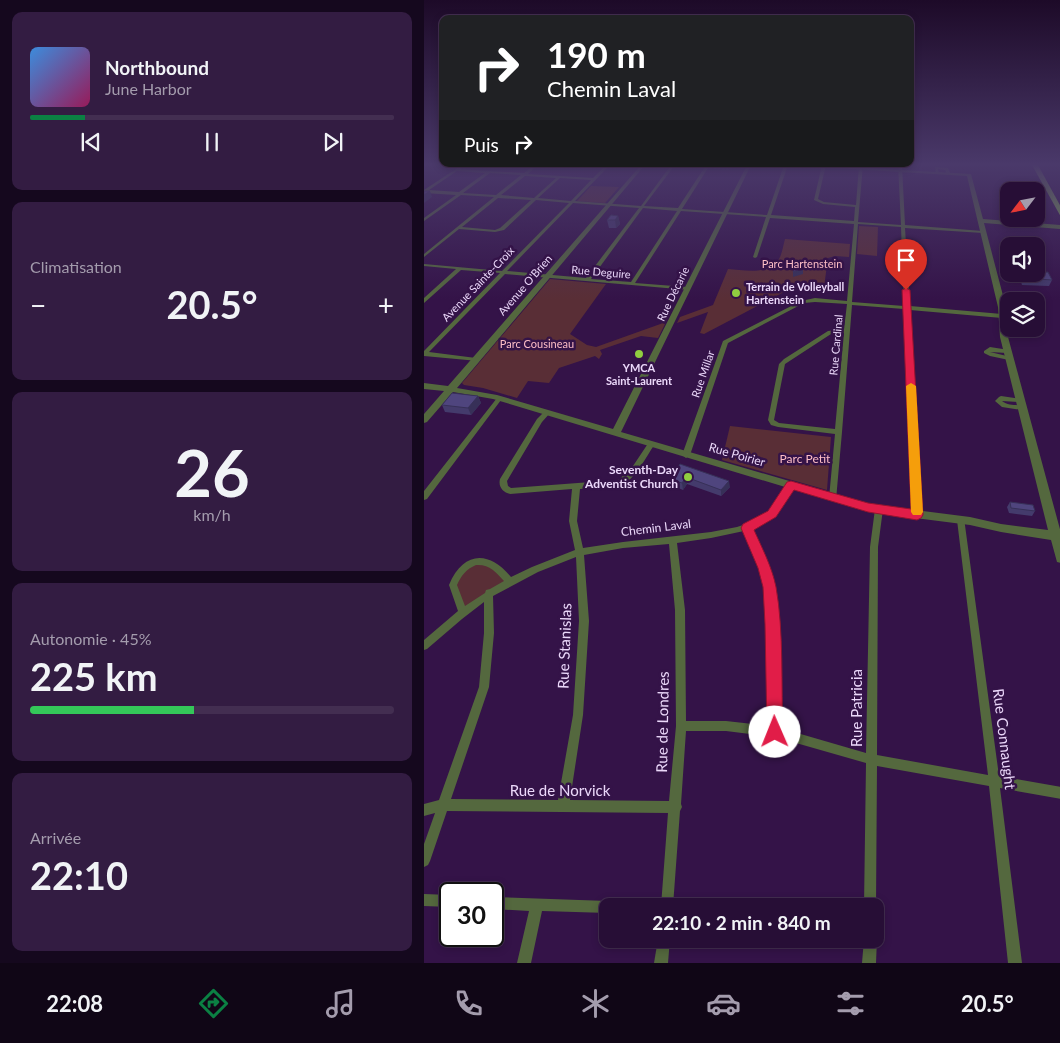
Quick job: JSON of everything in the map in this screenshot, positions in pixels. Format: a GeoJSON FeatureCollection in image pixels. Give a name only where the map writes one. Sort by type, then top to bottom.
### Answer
{"type":"FeatureCollection","features":[{"type":"Feature","properties":{"kind":"street"},"geometry":{"type":"LineString","coordinates":[[424,220],[438,210]]}},
{"type":"Feature","properties":{"kind":"street"},"geometry":{"type":"LineString","coordinates":[[424,256],[480,210]]}},
{"type":"Feature","properties":{"kind":"street"},"geometry":{"type":"LineString","coordinates":[[460,227],[499,230],[522,210]]}},
{"type":"Feature","properties":{"kind":"street","name":"Avenue Sainte-Croix"},"geometry":{"type":"LineString","coordinates":[[424,354],[564,210]]}},
{"type":"Feature","properties":{"kind":"street","name":"Avenue O'Brien"},"geometry":{"type":"LineString","coordinates":[[424,420],[604,210]]}},
{"type":"Feature","properties":{"kind":"street"},"geometry":{"type":"LineString","coordinates":[[587,280],[640,210]]}},
{"type":"Feature","properties":{"kind":"street"},"geometry":{"type":"LineString","coordinates":[[632,284],[679,210],[983,232]]}},
{"type":"Feature","properties":{"kind":"street","name":"Rue Décarie"},"geometry":{"type":"LineString","coordinates":[[616,433],[727,210]]}},
{"type":"Feature","properties":{"kind":"street"},"geometry":{"type":"LineString","coordinates":[[755,257],[770,210]]}},
{"type":"Feature","properties":{"kind":"street","name":"Rue Cardinal"},"geometry":{"type":"LineString","coordinates":[[833,498],[857,210]]}},
{"type":"Feature","properties":{"kind":"street"},"geometry":{"type":"LineString","coordinates":[[902,210],[917,515]]}},
{"type":"Feature","properties":{"kind":"street"},"geometry":{"type":"LineString","coordinates":[[978,210],[1000,299]]}},
{"type":"Feature","properties":{"kind":"street"},"geometry":{"type":"LineString","coordinates":[[981,223],[1060,228]]}},
{"type":"Feature","properties":{"kind":"street","name":"Rue Deguire"},"geometry":{"type":"LineString","coordinates":[[424,265],[688,289]]}},
{"type":"Feature","properties":{"kind":"street"},"geometry":{"type":"LineString","coordinates":[[424,301],[459,269]]}},
{"type":"Feature","properties":{"kind":"street","name":"Rue Millar"},"geometry":{"type":"LineString","coordinates":[[686,455],[725,342],[803,302],[816,300],[850,303]]}},
{"type":"Feature","properties":{"kind":"street"},"geometry":{"type":"LineString","coordinates":[[850,303],[1000,316]]}},
{"type":"Feature","properties":{"kind":"street"},"geometry":{"type":"LineString","coordinates":[[839,432],[778,425],[771,420],[782,364],[830,332],[847,331]]}},
{"type":"Feature","properties":{"kind":"street"},"geometry":{"type":"LineString","coordinates":[[1004,337],[1060,559]]}},
{"type":"Feature","properties":{"kind":"street"},"geometry":{"type":"LineString","coordinates":[[424,354],[476,360]]}},
{"type":"Feature","properties":{"kind":"street","name":"Rue Poirier"},"geometry":{"type":"LineString","coordinates":[[424,386],[499,399],[833,498],[878,509],[1055,535]]}},
{"type":"Feature","properties":{"kind":"street"},"geometry":{"type":"LineString","coordinates":[[424,497],[499,399]]}},
{"type":"Feature","properties":{"kind":"street"},"geometry":{"type":"LineString","coordinates":[[546,412],[503,482],[504,487],[510,491],[620,483],[628,479],[651,444]]}},
{"type":"Feature","properties":{"kind":"street","name":"Chemin Laval"},"geometry":{"type":"LineString","coordinates":[[424,646],[463,611],[510,582],[547,564],[580,552],[728,533],[747,528],[772,514],[791,485]]}},
{"type":"Feature","properties":{"kind":"street","name":"Rue Stanislas"},"geometry":{"type":"LineString","coordinates":[[564,806],[578,714],[584,621],[580,552],[573,521],[576,487]]}},
{"type":"Feature","properties":{"kind":"street","name":"Rue Patricia"},"geometry":{"type":"LineString","coordinates":[[870,898],[874,547],[878,509]]}},
{"type":"Feature","properties":{"kind":"street","name":"Rue Connaught"},"geometry":{"type":"LineString","coordinates":[[961,520],[1015,963]]}},
{"type":"Feature","properties":{"kind":"street"},"geometry":{"type":"LineString","coordinates":[[747,528],[765,568],[769,587],[775,732]]}},
{"type":"Feature","properties":{"kind":"street","name":"Rue de Londres"},"geometry":{"type":"LineString","coordinates":[[668,898],[681,726],[680,610],[673,539]]}},
{"type":"Feature","properties":{"kind":"street"},"geometry":{"type":"LineString","coordinates":[[463,611],[453,585],[457,574],[464,565],[473,561],[484,560],[496,567],[510,582]]}},
{"type":"Feature","properties":{"kind":"street"},"geometry":{"type":"LineString","coordinates":[[424,861],[484,688],[490,634],[489,594]]}},
{"type":"Feature","properties":{"kind":"street"},"geometry":{"type":"LineString","coordinates":[[681,726],[726,726],[775,732],[873,760],[1060,793]]}},
{"type":"Feature","properties":{"kind":"street","name":"Rue de Norvick"},"geometry":{"type":"LineString","coordinates":[[424,810],[444,805],[676,807]]}},
{"type":"Feature","properties":{"kind":"street"},"geometry":{"type":"LineString","coordinates":[[424,900],[439,901]]}},
{"type":"Feature","properties":{"kind":"street"},"geometry":{"type":"LineString","coordinates":[[504,903],[599,907]]}},
{"type":"Feature","properties":{"kind":"street"},"geometry":{"type":"LineString","coordinates":[[524,963],[537,904]]}},
{"type":"Feature","properties":{"kind":"street"},"geometry":{"type":"LineString","coordinates":[[661,963],[663,948]]}},
{"type":"Feature","properties":{"kind":"street"},"geometry":{"type":"LineString","coordinates":[[869,963],[870,948]]}},
{"type":"Feature","properties":{"kind":"green space","name":"Parc Hartenstein"},"geometry":{"type":"Polygon","coordinates":[[[859,226],[878,227],[877,256],[857,254],[859,226]]]}},
{"type":"Feature","properties":{"kind":"green space","name":"Parc Hartenstein"},"geometry":{"type":"Polygon","coordinates":[[[785,239],[850,244],[849,257],[835,256],[828,258],[824,287],[801,287],[784,292],[704,334],[700,333],[708,312],[677,323],[680,317],[713,305],[728,269],[754,271],[773,266],[780,257],[785,239]]]}},
{"type":"Feature","properties":{"kind":"green space","name":"Parc Cousineau"},"geometry":{"type":"Polygon","coordinates":[[[550,279],[606,284],[570,334],[587,345],[596,347],[666,322],[658,338],[641,336],[600,350],[602,354],[599,359],[595,356],[559,368],[549,383],[528,381],[517,398],[483,388],[464,385],[462,383],[550,279]]]}},
{"type":"Feature","properties":{"kind":"green space","name":"Parc Petit"},"geometry":{"type":"Polygon","coordinates":[[[730,426],[831,437],[827,490],[722,460],[730,426]]]}},
{"type":"Feature","properties":{"kind":"green space"},"geometry":{"type":"Polygon","coordinates":[[[483,560],[510,582],[463,611],[453,585],[457,574],[483,560]]]}},
{"type":"Feature","properties":{"kind":"building"},"geometry":{"type":"Polygon","coordinates":[[[611,215],[618,216],[615,220],[607,220],[611,215]]]}},
{"type":"Feature","properties":{"kind":"building"},"geometry":{"type":"Polygon","coordinates":[[[796,264],[803,269],[793,272],[796,264]]]}},
{"type":"Feature","properties":{"kind":"building"},"geometry":{"type":"Polygon","coordinates":[[[1045,272],[1048,272],[1052,280],[1045,279],[1045,272]]]}},
{"type":"Feature","properties":{"kind":"building"},"geometry":{"type":"Polygon","coordinates":[[[452,393],[478,396],[468,408],[442,405],[452,393]]]}},
{"type":"Feature","properties":{"kind":"building"},"geometry":{"type":"Polygon","coordinates":[[[680,464],[729,481],[721,490],[686,477],[682,483],[670,479],[680,464]]]}},
{"type":"Feature","properties":{"kind":"building"},"geometry":{"type":"Polygon","coordinates":[[[1010,502],[1033,505],[1035,511],[1011,508],[1010,502]]]}},
{"type":"Feature","properties":{"kind":"slow traffic"},"geometry":{"type":"LineString","coordinates":[[911,386],[917,512]]}},
{"type":"Feature","properties":{"kind":"place","name":"Terrain de Volleyball Hartenstein"},"geometry":{"type":"Point","coordinates":[736,293]}},
{"type":"Feature","properties":{"kind":"place","name":"YMCA Saint-Laurent"},"geometry":{"type":"Point","coordinates":[639,354]}},
{"type":"Feature","properties":{"kind":"place","name":"Seventh-Day Adventist Church"},"geometry":{"type":"Point","coordinates":[688,477]}},
{"type":"Feature","properties":{"kind":"route"},"geometry":{"type":"LineString","coordinates":[[775,732],[769,587],[765,568],[747,528],[772,514],[791,485],[868,508],[917,515],[906,290]]}}]}
